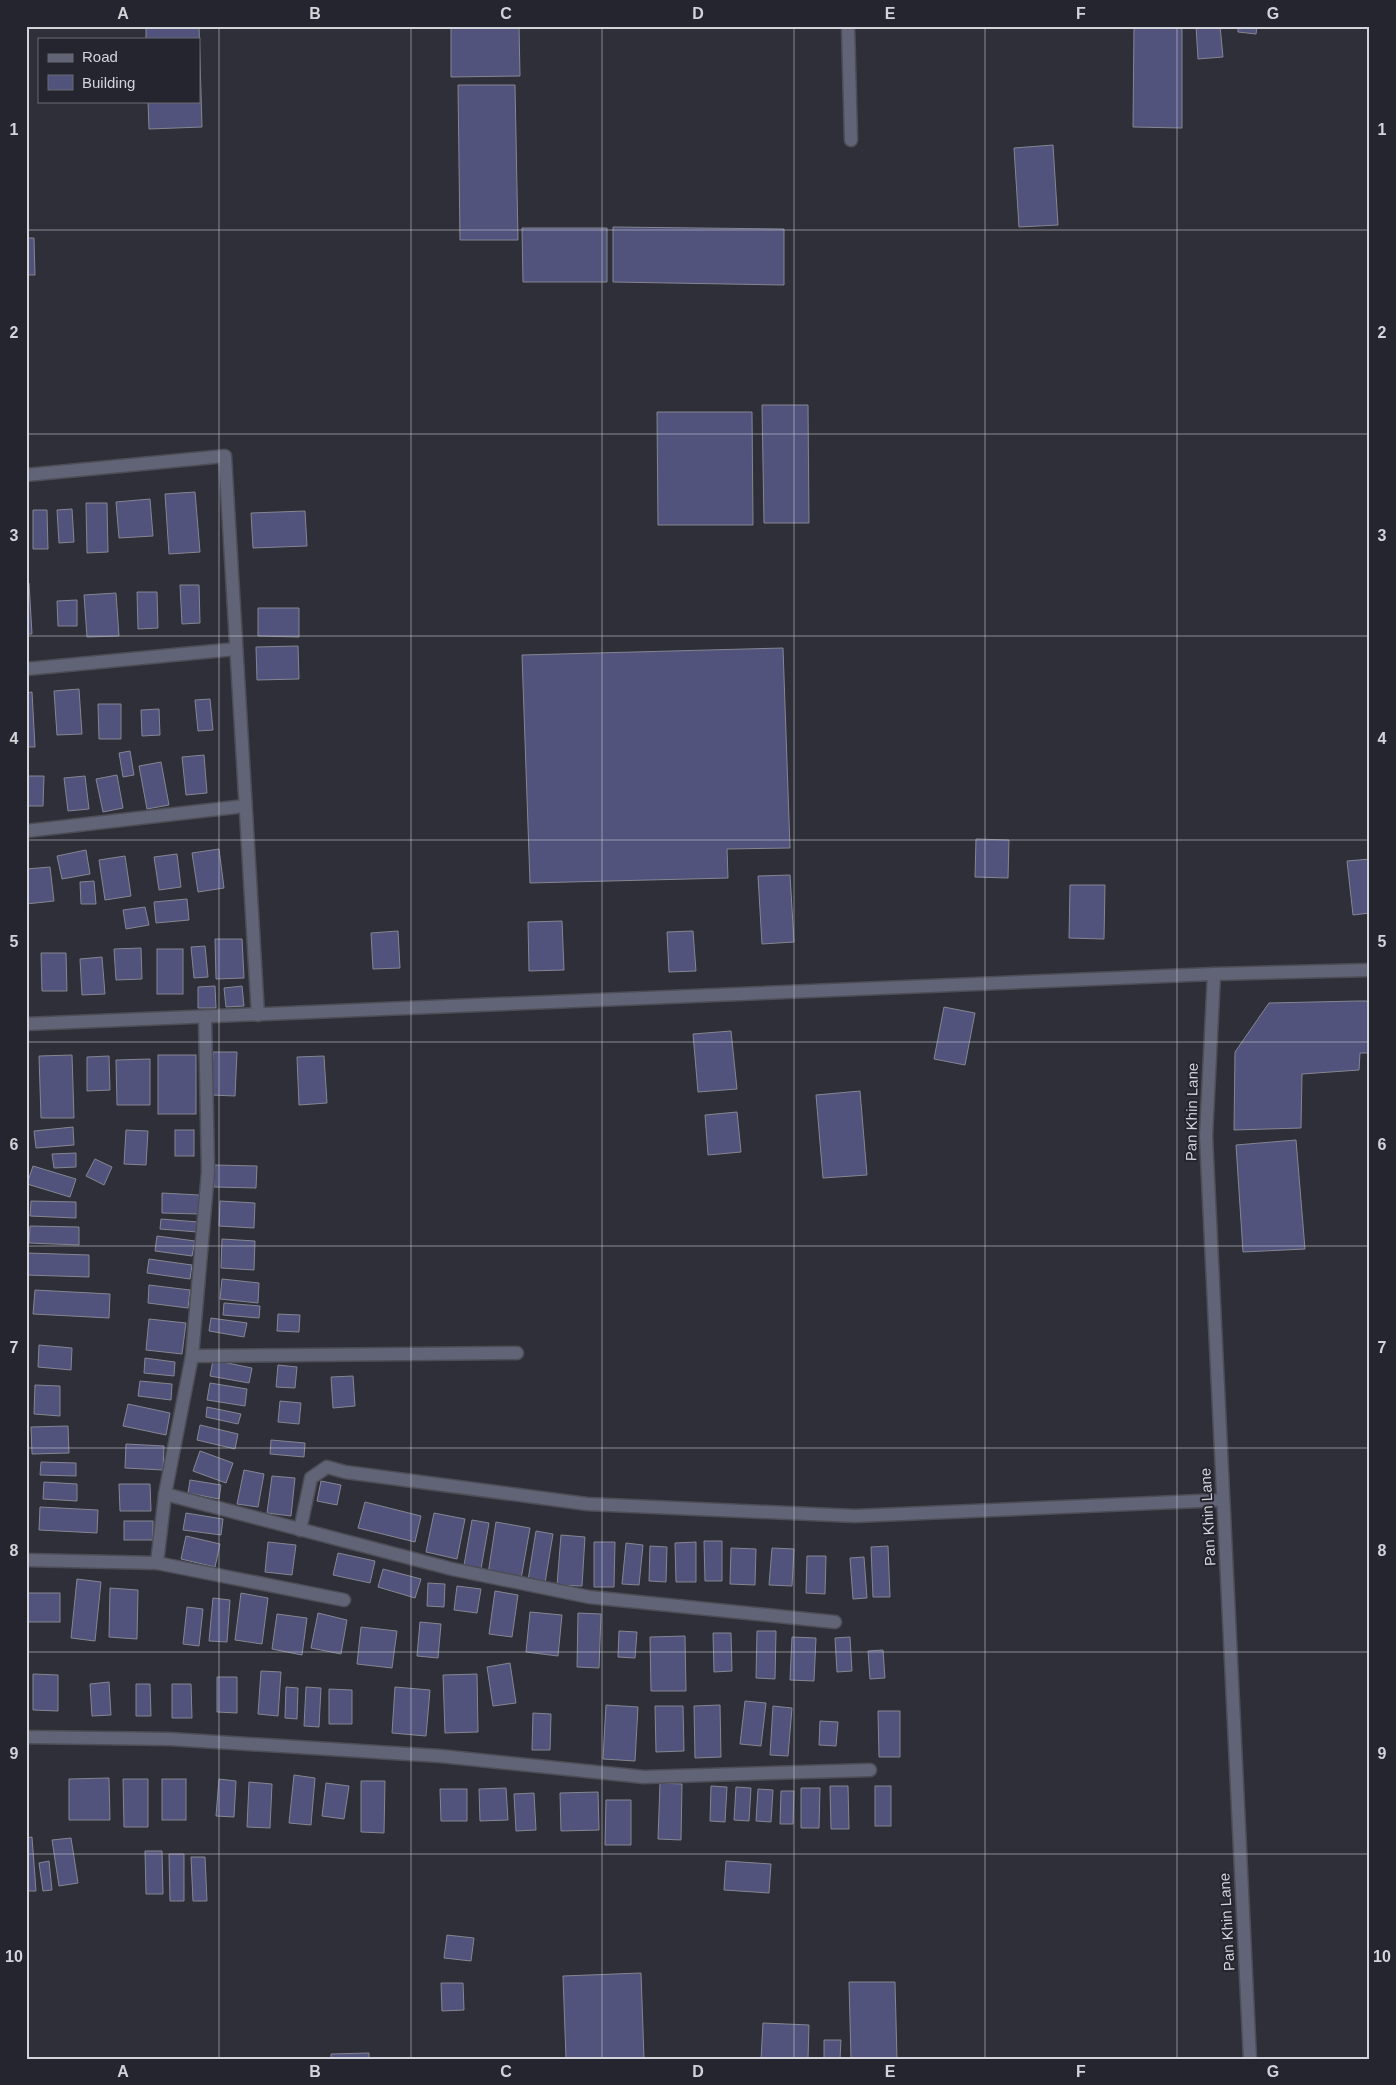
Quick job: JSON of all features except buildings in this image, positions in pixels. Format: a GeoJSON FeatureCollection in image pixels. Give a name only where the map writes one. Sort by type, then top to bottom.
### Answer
{"type":"FeatureCollection","features":[{"type":"Feature","properties":{"kind":"street"},"geometry":{"type":"LineString","coordinates":[[848,26],[851,140]]}},
{"type":"Feature","properties":{"kind":"street"},"geometry":{"type":"LineString","coordinates":[[26,475],[225,456],[258,1015]]}},
{"type":"Feature","properties":{"kind":"street"},"geometry":{"type":"LineString","coordinates":[[26,669],[236,649]]}},
{"type":"Feature","properties":{"kind":"street"},"geometry":{"type":"LineString","coordinates":[[26,831],[246,806]]}},
{"type":"Feature","properties":{"kind":"street"},"geometry":{"type":"LineString","coordinates":[[26,1024],[1214,974],[1370,970]]}},
{"type":"Feature","properties":{"kind":"street","name":"Pan Khin Lane"},"geometry":{"type":"LineString","coordinates":[[1214,974],[1206,1136],[1250,2059]]}},
{"type":"Feature","properties":{"kind":"street"},"geometry":{"type":"LineString","coordinates":[[157,1563],[165,1494],[192,1356],[208,1172],[205,1017]]}},
{"type":"Feature","properties":{"kind":"street"},"geometry":{"type":"LineString","coordinates":[[192,1356],[517,1353]]}},
{"type":"Feature","properties":{"kind":"street"},"geometry":{"type":"LineString","coordinates":[[300,1530],[312,1478],[327,1467],[345,1472],[587,1504],[855,1516],[1223,1500]]}},
{"type":"Feature","properties":{"kind":"street"},"geometry":{"type":"LineString","coordinates":[[165,1494],[452,1569],[590,1597],[834,1622]]}},
{"type":"Feature","properties":{"kind":"street"},"geometry":{"type":"LineString","coordinates":[[26,1560],[157,1563],[344,1600]]}},
{"type":"Feature","properties":{"kind":"street"},"geometry":{"type":"LineString","coordinates":[[26,1737],[169,1739],[440,1756],[644,1777],[870,1770]]}}]}
